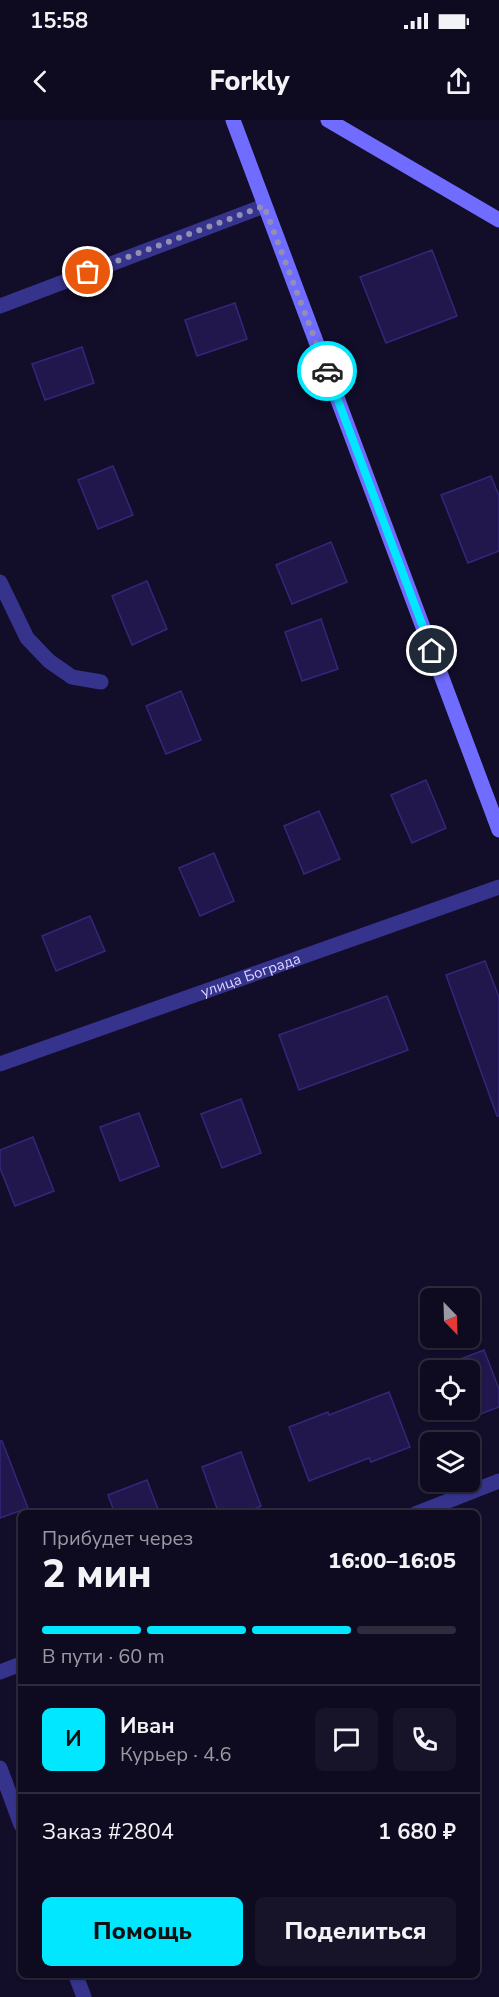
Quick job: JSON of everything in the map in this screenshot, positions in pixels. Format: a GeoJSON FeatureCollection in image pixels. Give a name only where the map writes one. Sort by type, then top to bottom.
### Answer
{"type":"FeatureCollection","features":[{"type":"Feature","properties":{"kind":"street"},"geometry":{"type":"LineString","coordinates":[[233,120],[499,830]]}},
{"type":"Feature","properties":{"kind":"street"},"geometry":{"type":"LineString","coordinates":[[328,120],[499,220]]}},
{"type":"Feature","properties":{"kind":"street"},"geometry":{"type":"LineString","coordinates":[[0,306],[264,206]]}},
{"type":"Feature","properties":{"kind":"street"},"geometry":{"type":"LineString","coordinates":[[0,582],[27,638],[49,661],[72,677],[101,682]]}},
{"type":"Feature","properties":{"kind":"street","name":"улица Бограда"},"geometry":{"type":"LineString","coordinates":[[0,1064],[499,887]]}},
{"type":"Feature","properties":{"kind":"street"},"geometry":{"type":"LineString","coordinates":[[425,1510],[499,1481]]}},
{"type":"Feature","properties":{"kind":"street"},"geometry":{"type":"LineString","coordinates":[[0,1672],[18,1665]]}},
{"type":"Feature","properties":{"kind":"street"},"geometry":{"type":"LineString","coordinates":[[0,1768],[18,1817]]}},
{"type":"Feature","properties":{"kind":"street"},"geometry":{"type":"LineString","coordinates":[[77,1978],[84,1997]]}},
{"type":"Feature","properties":{"kind":"building"},"geometry":{"type":"Polygon","coordinates":[[[432,250],[457,316],[386,343],[360,277],[432,250]]]}},
{"type":"Feature","properties":{"kind":"building"},"geometry":{"type":"Polygon","coordinates":[[[235,303],[247,339],[197,356],[185,320],[235,303]]]}},
{"type":"Feature","properties":{"kind":"building"},"geometry":{"type":"Polygon","coordinates":[[[82,347],[94,383],[45,400],[32,364],[82,347]]]}},
{"type":"Feature","properties":{"kind":"building"},"geometry":{"type":"Polygon","coordinates":[[[113,466],[133,515],[98,529],[78,480],[113,466]]]}},
{"type":"Feature","properties":{"kind":"building"},"geometry":{"type":"Polygon","coordinates":[[[491,476],[499,496],[499,551],[468,563],[441,495],[491,476]]]}},
{"type":"Feature","properties":{"kind":"building"},"geometry":{"type":"Polygon","coordinates":[[[331,542],[347,582],[292,604],[276,565],[331,542]]]}},
{"type":"Feature","properties":{"kind":"building"},"geometry":{"type":"Polygon","coordinates":[[[147,581],[167,629],[132,645],[112,596],[147,581]]]}},
{"type":"Feature","properties":{"kind":"building"},"geometry":{"type":"Polygon","coordinates":[[[321,619],[338,669],[302,681],[285,632],[321,619]]]}},
{"type":"Feature","properties":{"kind":"building"},"geometry":{"type":"Polygon","coordinates":[[[181,691],[201,740],[166,754],[146,706],[181,691]]]}},
{"type":"Feature","properties":{"kind":"building"},"geometry":{"type":"Polygon","coordinates":[[[426,780],[446,828],[412,843],[391,795],[426,780]]]}},
{"type":"Feature","properties":{"kind":"building"},"geometry":{"type":"Polygon","coordinates":[[[319,811],[340,859],[304,874],[284,826],[319,811]]]}},
{"type":"Feature","properties":{"kind":"building"},"geometry":{"type":"Polygon","coordinates":[[[214,853],[234,901],[200,916],[179,868],[214,853]]]}},
{"type":"Feature","properties":{"kind":"building"},"geometry":{"type":"Polygon","coordinates":[[[90,916],[105,951],[56,971],[42,936],[90,916]]]}},
{"type":"Feature","properties":{"kind":"building"},"geometry":{"type":"Polygon","coordinates":[[[485,961],[499,997],[499,1116],[497,1116],[446,975],[485,961]]]}},
{"type":"Feature","properties":{"kind":"building"},"geometry":{"type":"Polygon","coordinates":[[[387,996],[408,1050],[299,1090],[279,1035],[387,996]]]}},
{"type":"Feature","properties":{"kind":"building"},"geometry":{"type":"Polygon","coordinates":[[[241,1099],[261,1153],[222,1168],[201,1114],[241,1099]]]}},
{"type":"Feature","properties":{"kind":"building"},"geometry":{"type":"Polygon","coordinates":[[[139,1113],[159,1166],[120,1181],[100,1127],[139,1113]]]}},
{"type":"Feature","properties":{"kind":"building"},"geometry":{"type":"Polygon","coordinates":[[[33,1137],[54,1191],[15,1206],[0,1168],[0,1150],[33,1137]]]}},
{"type":"Feature","properties":{"kind":"building"},"geometry":{"type":"Polygon","coordinates":[[[484,1350],[499,1389],[499,1407],[480,1414],[480,1360],[458,1360],[484,1350]]]}},
{"type":"Feature","properties":{"kind":"building"},"geometry":{"type":"Polygon","coordinates":[[[389,1392],[410,1447],[371,1462],[369,1458],[309,1481],[289,1427],[328,1412],[329,1415],[389,1392]]]}},
{"type":"Feature","properties":{"kind":"building"},"geometry":{"type":"Polygon","coordinates":[[[0,1441],[2,1441],[28,1508],[0,1518],[0,1441]]]}},
{"type":"Feature","properties":{"kind":"building"},"geometry":{"type":"Polygon","coordinates":[[[241,1452],[261,1506],[252,1510],[218,1510],[202,1467],[241,1452]]]}},
{"type":"Feature","properties":{"kind":"building"},"geometry":{"type":"Polygon","coordinates":[[[147,1480],[158,1510],[114,1510],[108,1495],[147,1480]]]}},
{"type":"Feature","properties":{"kind":"way so far"},"geometry":{"type":"LineString","coordinates":[[88,272],[264,206],[327,371]]}},
{"type":"Feature","properties":{"kind":"route"},"geometry":{"type":"LineString","coordinates":[[327,371],[432,651]]}}]}
